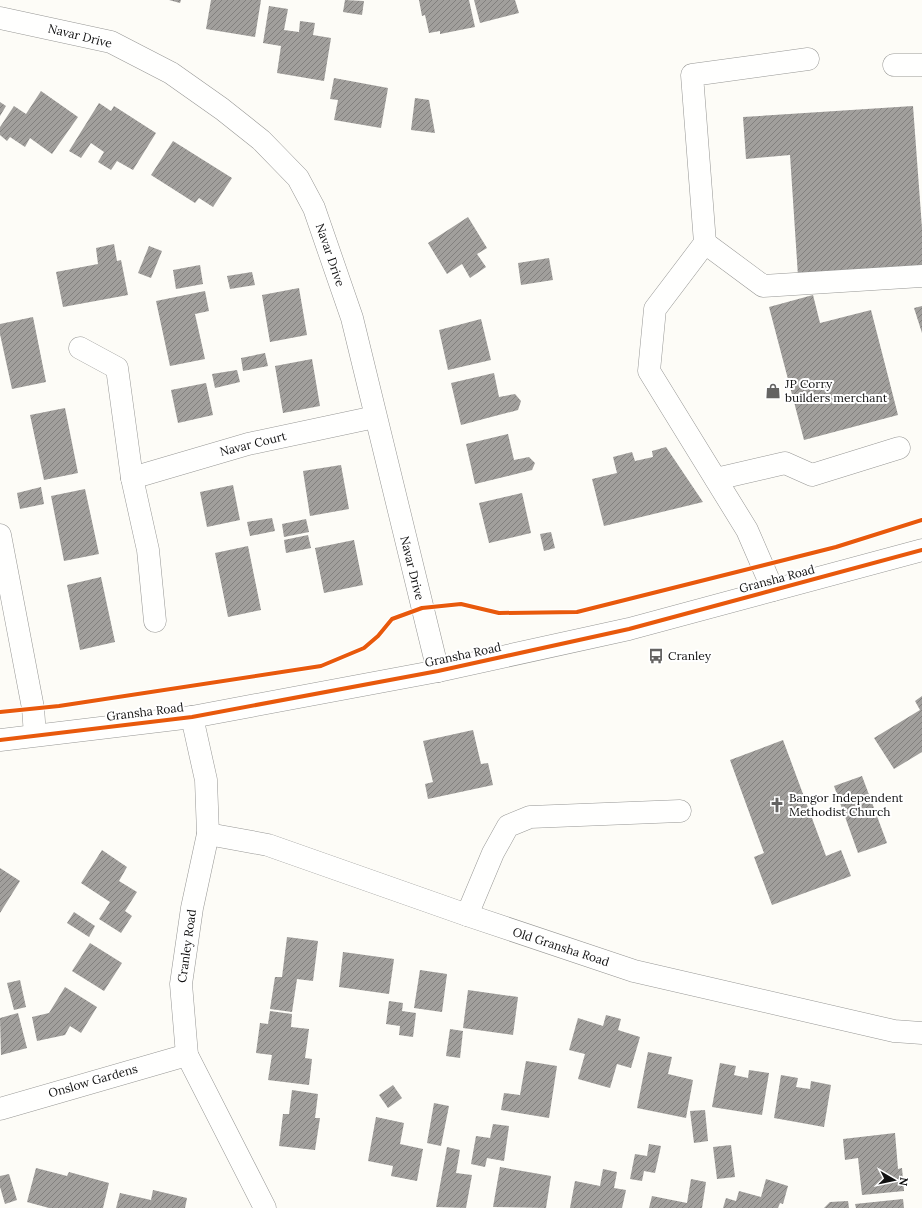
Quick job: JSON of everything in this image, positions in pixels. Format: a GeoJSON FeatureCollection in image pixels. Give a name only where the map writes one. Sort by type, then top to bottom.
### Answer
{"type":"FeatureCollection","features":[{"type":"Feature","properties":{"kind":"street","name":"Navar Drive"},"geometry":{"type":"LineString","coordinates":[[0,18],[111,42],[171,73],[222,109],[261,140],[298,178],[314,208],[352,318],[438,672]]}},
{"type":"Feature","properties":{"kind":"street"},"geometry":{"type":"LineString","coordinates":[[773,590],[747,530],[649,371],[655,309],[705,243],[692,75],[808,59]]}},
{"type":"Feature","properties":{"kind":"street"},"geometry":{"type":"LineString","coordinates":[[894,65],[922,65]]}},
{"type":"Feature","properties":{"kind":"street"},"geometry":{"type":"LineString","coordinates":[[705,243],[763,286],[922,276]]}},
{"type":"Feature","properties":{"kind":"street"},"geometry":{"type":"LineString","coordinates":[[80,348],[117,368],[132,478],[148,550],[155,621]]}},
{"type":"Feature","properties":{"kind":"street","name":"Navar Court"},"geometry":{"type":"LineString","coordinates":[[132,478],[248,444],[375,417]]}},
{"type":"Feature","properties":{"kind":"street"},"geometry":{"type":"LineString","coordinates":[[716,479],[785,463],[812,475],[899,448]]}},
{"type":"Feature","properties":{"kind":"street"},"geometry":{"type":"LineString","coordinates":[[0,535],[32,708],[35,735]]}},
{"type":"Feature","properties":{"kind":"street","name":"Gransha Road"},"geometry":{"type":"LineString","coordinates":[[0,740],[192,717],[438,672],[629,629],[922,550]]}},
{"type":"Feature","properties":{"kind":"street","name":"Cranley Road"},"geometry":{"type":"LineString","coordinates":[[192,717],[206,780],[208,834],[192,908],[181,984],[187,1055],[265,1208]]}},
{"type":"Feature","properties":{"kind":"street"},"geometry":{"type":"LineString","coordinates":[[467,915],[492,853],[508,826],[530,817],[680,811]]}},
{"type":"Feature","properties":{"kind":"street","name":"Old Gransha Road"},"geometry":{"type":"LineString","coordinates":[[208,834],[268,846],[634,971],[894,1031],[922,1033]]}},
{"type":"Feature","properties":{"kind":"street","name":"Onslow Gardens"},"geometry":{"type":"LineString","coordinates":[[0,1109],[187,1055]]}},
{"type":"Feature","properties":{"kind":"building"},"geometry":{"type":"Polygon","coordinates":[[[169,0],[181,0],[180,3],[169,0]]]}},
{"type":"Feature","properties":{"kind":"building"},"geometry":{"type":"Polygon","coordinates":[[[211,0],[261,0],[255,37],[206,29],[211,0]]]}},
{"type":"Feature","properties":{"kind":"building"},"geometry":{"type":"Polygon","coordinates":[[[345,0],[364,1],[362,15],[343,12],[345,0]]]}},
{"type":"Feature","properties":{"kind":"building"},"geometry":{"type":"Polygon","coordinates":[[[419,0],[469,0],[475,27],[440,34],[440,31],[429,33],[425,15],[422,16],[419,0]]]}},
{"type":"Feature","properties":{"kind":"building"},"geometry":{"type":"Polygon","coordinates":[[[474,0],[515,0],[519,13],[480,23],[474,0]]]}},
{"type":"Feature","properties":{"kind":"building"},"geometry":{"type":"Polygon","coordinates":[[[269,6],[288,9],[284,30],[299,32],[300,21],[315,23],[313,35],[331,38],[324,81],[277,73],[281,46],[263,43],[269,6]]]}},
{"type":"Feature","properties":{"kind":"building"},"geometry":{"type":"Polygon","coordinates":[[[334,78],[388,88],[381,128],[334,120],[338,100],[330,99],[334,78]]]}},
{"type":"Feature","properties":{"kind":"building"},"geometry":{"type":"Polygon","coordinates":[[[41,91],[78,117],[52,154],[30,138],[25,147],[10,137],[7,141],[0,135],[0,127],[14,106],[26,114],[41,91]]]}},
{"type":"Feature","properties":{"kind":"building"},"geometry":{"type":"Polygon","coordinates":[[[415,98],[429,100],[435,133],[411,130],[415,98]]]}},
{"type":"Feature","properties":{"kind":"building"},"geometry":{"type":"Polygon","coordinates":[[[0,102],[6,106],[0,116],[0,102]]]}},
{"type":"Feature","properties":{"kind":"building"},"geometry":{"type":"Polygon","coordinates":[[[99,103],[111,111],[114,106],[156,133],[133,170],[117,161],[111,170],[98,162],[104,152],[91,143],[81,158],[69,151],[99,103]]]}},
{"type":"Feature","properties":{"kind":"building"},"geometry":{"type":"Polygon","coordinates":[[[913,106],[922,228],[922,268],[798,276],[790,155],[746,159],[743,117],[913,106]]]}},
{"type":"Feature","properties":{"kind":"building"},"geometry":{"type":"Polygon","coordinates":[[[173,141],[232,178],[213,207],[199,198],[195,203],[151,175],[173,141]]]}},
{"type":"Feature","properties":{"kind":"building"},"geometry":{"type":"Polygon","coordinates":[[[468,217],[487,248],[477,254],[486,267],[470,278],[462,264],[447,274],[428,243],[468,217]]]}},
{"type":"Feature","properties":{"kind":"building"},"geometry":{"type":"Polygon","coordinates":[[[114,244],[117,261],[121,260],[128,295],[63,307],[56,272],[98,264],[96,248],[114,244]]]}},
{"type":"Feature","properties":{"kind":"building"},"geometry":{"type":"Polygon","coordinates":[[[149,246],[162,251],[151,278],[138,273],[149,246]]]}},
{"type":"Feature","properties":{"kind":"building"},"geometry":{"type":"Polygon","coordinates":[[[549,258],[553,280],[521,285],[518,263],[549,258]]]}},
{"type":"Feature","properties":{"kind":"building"},"geometry":{"type":"Polygon","coordinates":[[[200,265],[203,284],[176,289],[173,270],[200,265]]]}},
{"type":"Feature","properties":{"kind":"building"},"geometry":{"type":"Polygon","coordinates":[[[252,272],[255,285],[230,289],[227,276],[252,272]]]}},
{"type":"Feature","properties":{"kind":"building"},"geometry":{"type":"Polygon","coordinates":[[[299,288],[307,335],[270,342],[262,295],[299,288]]]}},
{"type":"Feature","properties":{"kind":"building"},"geometry":{"type":"Polygon","coordinates":[[[205,291],[209,311],[195,314],[205,359],[170,366],[156,301],[205,291]]]}},
{"type":"Feature","properties":{"kind":"building"},"geometry":{"type":"Polygon","coordinates":[[[813,295],[820,323],[871,310],[898,415],[804,440],[769,307],[813,295]]]}},
{"type":"Feature","properties":{"kind":"building"},"geometry":{"type":"Polygon","coordinates":[[[922,306],[922,333],[914,308],[922,306]]]}},
{"type":"Feature","properties":{"kind":"building"},"geometry":{"type":"Polygon","coordinates":[[[33,317],[46,382],[12,389],[0,334],[0,324],[33,317]]]}},
{"type":"Feature","properties":{"kind":"building"},"geometry":{"type":"Polygon","coordinates":[[[481,319],[491,360],[448,370],[439,330],[481,319]]]}},
{"type":"Feature","properties":{"kind":"building"},"geometry":{"type":"Polygon","coordinates":[[[265,353],[268,366],[243,371],[241,358],[265,353]]]}},
{"type":"Feature","properties":{"kind":"building"},"geometry":{"type":"Polygon","coordinates":[[[312,359],[320,406],[283,413],[275,366],[312,359]]]}},
{"type":"Feature","properties":{"kind":"building"},"geometry":{"type":"Polygon","coordinates":[[[237,370],[240,382],[215,388],[212,374],[237,370]]]}},
{"type":"Feature","properties":{"kind":"building"},"geometry":{"type":"Polygon","coordinates":[[[494,373],[499,397],[515,394],[521,401],[518,410],[461,425],[451,383],[494,373]]]}},
{"type":"Feature","properties":{"kind":"building"},"geometry":{"type":"Polygon","coordinates":[[[206,383],[213,415],[178,423],[171,390],[206,383]]]}},
{"type":"Feature","properties":{"kind":"building"},"geometry":{"type":"Polygon","coordinates":[[[65,408],[78,473],[44,480],[30,415],[65,408]]]}},
{"type":"Feature","properties":{"kind":"building"},"geometry":{"type":"Polygon","coordinates":[[[508,434],[514,460],[529,457],[535,463],[532,470],[475,484],[466,444],[508,434]]]}},
{"type":"Feature","properties":{"kind":"building"},"geometry":{"type":"Polygon","coordinates":[[[666,447],[703,502],[604,526],[592,479],[617,473],[613,457],[632,452],[635,461],[653,457],[652,451],[666,447]]]}},
{"type":"Feature","properties":{"kind":"building"},"geometry":{"type":"Polygon","coordinates":[[[341,465],[349,509],[310,516],[303,471],[341,465]]]}},
{"type":"Feature","properties":{"kind":"building"},"geometry":{"type":"Polygon","coordinates":[[[233,485],[240,520],[207,527],[200,492],[233,485]]]}},
{"type":"Feature","properties":{"kind":"building"},"geometry":{"type":"Polygon","coordinates":[[[41,487],[44,504],[20,509],[17,493],[41,487]]]}},
{"type":"Feature","properties":{"kind":"building"},"geometry":{"type":"Polygon","coordinates":[[[85,489],[99,554],[64,561],[51,496],[85,489]]]}},
{"type":"Feature","properties":{"kind":"building"},"geometry":{"type":"Polygon","coordinates":[[[522,493],[531,533],[489,543],[479,503],[522,493]]]}},
{"type":"Feature","properties":{"kind":"building"},"geometry":{"type":"Polygon","coordinates":[[[272,518],[275,531],[250,536],[247,522],[272,518]]]}},
{"type":"Feature","properties":{"kind":"building"},"geometry":{"type":"Polygon","coordinates":[[[306,519],[309,532],[284,537],[282,524],[306,519]]]}},
{"type":"Feature","properties":{"kind":"building"},"geometry":{"type":"Polygon","coordinates":[[[551,532],[555,548],[544,551],[540,534],[551,532]]]}},
{"type":"Feature","properties":{"kind":"building"},"geometry":{"type":"Polygon","coordinates":[[[308,535],[311,548],[286,553],[284,540],[308,535]]]}},
{"type":"Feature","properties":{"kind":"building"},"geometry":{"type":"Polygon","coordinates":[[[354,540],[363,585],[324,593],[315,548],[354,540]]]}},
{"type":"Feature","properties":{"kind":"building"},"geometry":{"type":"Polygon","coordinates":[[[248,546],[261,610],[228,617],[215,553],[248,546]]]}},
{"type":"Feature","properties":{"kind":"building"},"geometry":{"type":"Polygon","coordinates":[[[101,577],[115,642],[80,650],[67,585],[101,577]]]}},
{"type":"Feature","properties":{"kind":"building"},"geometry":{"type":"Polygon","coordinates":[[[922,696],[922,752],[894,769],[874,738],[920,710],[915,701],[922,696]]]}},
{"type":"Feature","properties":{"kind":"building"},"geometry":{"type":"Polygon","coordinates":[[[473,730],[481,764],[488,763],[493,785],[428,799],[425,784],[433,782],[423,741],[473,730]]]}},
{"type":"Feature","properties":{"kind":"building","name":"Bangor Independent Methodist Church"},"geometry":{"type":"Polygon","coordinates":[[[783,740],[826,856],[841,850],[851,876],[772,905],[754,857],[764,853],[730,760],[783,740]]]}},
{"type":"Feature","properties":{"kind":"building"},"geometry":{"type":"Polygon","coordinates":[[[862,776],[887,843],[858,853],[834,786],[862,776]]]}},
{"type":"Feature","properties":{"kind":"building"},"geometry":{"type":"Polygon","coordinates":[[[102,850],[127,867],[119,881],[137,892],[125,911],[132,916],[121,933],[99,919],[110,902],[81,883],[102,850]]]}},
{"type":"Feature","properties":{"kind":"building"},"geometry":{"type":"Polygon","coordinates":[[[0,868],[20,881],[0,913],[0,868]]]}},
{"type":"Feature","properties":{"kind":"building"},"geometry":{"type":"Polygon","coordinates":[[[74,912],[95,926],[89,937],[67,923],[74,912]]]}},
{"type":"Feature","properties":{"kind":"building"},"geometry":{"type":"Polygon","coordinates":[[[287,937],[318,941],[313,981],[297,979],[292,1012],[270,1009],[275,977],[282,977],[287,937]]]}},
{"type":"Feature","properties":{"kind":"building"},"geometry":{"type":"Polygon","coordinates":[[[90,943],[122,963],[104,991],[72,971],[90,943]]]}},
{"type":"Feature","properties":{"kind":"building"},"geometry":{"type":"Polygon","coordinates":[[[343,952],[394,959],[389,994],[339,987],[343,952]]]}},
{"type":"Feature","properties":{"kind":"building"},"geometry":{"type":"Polygon","coordinates":[[[420,970],[447,974],[442,1012],[414,1008],[420,970]]]}},
{"type":"Feature","properties":{"kind":"building"},"geometry":{"type":"Polygon","coordinates":[[[20,980],[26,1007],[14,1010],[7,983],[20,980]]]}},
{"type":"Feature","properties":{"kind":"building"},"geometry":{"type":"Polygon","coordinates":[[[65,987],[97,1007],[81,1033],[70,1026],[65,1035],[37,1041],[32,1017],[49,1013],[65,987]]]}},
{"type":"Feature","properties":{"kind":"building"},"geometry":{"type":"Polygon","coordinates":[[[468,990],[518,997],[513,1035],[463,1028],[468,990]]]}},
{"type":"Feature","properties":{"kind":"building"},"geometry":{"type":"Polygon","coordinates":[[[389,1001],[403,1003],[402,1011],[416,1013],[413,1037],[399,1035],[400,1026],[386,1024],[389,1001]]]}},
{"type":"Feature","properties":{"kind":"building"},"geometry":{"type":"Polygon","coordinates":[[[270,1011],[292,1014],[291,1027],[309,1029],[305,1058],[312,1059],[309,1085],[268,1080],[272,1055],[256,1053],[260,1023],[268,1024],[270,1011]]]}},
{"type":"Feature","properties":{"kind":"building"},"geometry":{"type":"Polygon","coordinates":[[[18,1013],[27,1048],[1,1055],[0,1018],[18,1013]]]}},
{"type":"Feature","properties":{"kind":"building"},"geometry":{"type":"Polygon","coordinates":[[[606,1015],[621,1019],[618,1030],[640,1037],[631,1068],[617,1064],[610,1088],[578,1079],[585,1054],[569,1050],[578,1018],[603,1026],[606,1015]]]}},
{"type":"Feature","properties":{"kind":"building"},"geometry":{"type":"Polygon","coordinates":[[[450,1029],[463,1031],[460,1058],[446,1056],[450,1029]]]}},
{"type":"Feature","properties":{"kind":"building"},"geometry":{"type":"Polygon","coordinates":[[[648,1052],[672,1057],[668,1074],[693,1080],[686,1118],[637,1108],[648,1052]]]}},
{"type":"Feature","properties":{"kind":"building"},"geometry":{"type":"Polygon","coordinates":[[[526,1061],[557,1066],[549,1118],[501,1110],[504,1093],[520,1095],[526,1061]]]}},
{"type":"Feature","properties":{"kind":"building"},"geometry":{"type":"Polygon","coordinates":[[[720,1063],[736,1066],[734,1075],[748,1078],[749,1070],[769,1073],[762,1115],[712,1107],[720,1063]]]}},
{"type":"Feature","properties":{"kind":"building"},"geometry":{"type":"Polygon","coordinates":[[[781,1075],[798,1078],[796,1087],[810,1089],[811,1081],[831,1085],[824,1127],[774,1118],[781,1075]]]}},
{"type":"Feature","properties":{"kind":"building"},"geometry":{"type":"Polygon","coordinates":[[[393,1085],[402,1098],[388,1108],[379,1095],[393,1085]]]}},
{"type":"Feature","properties":{"kind":"building"},"geometry":{"type":"Polygon","coordinates":[[[292,1090],[318,1094],[315,1118],[320,1118],[315,1150],[279,1146],[283,1114],[289,1114],[292,1090]]]}},
{"type":"Feature","properties":{"kind":"building"},"geometry":{"type":"Polygon","coordinates":[[[434,1103],[449,1106],[441,1146],[427,1143],[434,1103]]]}},
{"type":"Feature","properties":{"kind":"building"},"geometry":{"type":"Polygon","coordinates":[[[705,1110],[708,1141],[694,1143],[690,1111],[705,1110]]]}},
{"type":"Feature","properties":{"kind":"building"},"geometry":{"type":"Polygon","coordinates":[[[376,1117],[404,1123],[400,1144],[423,1149],[417,1181],[391,1176],[393,1166],[368,1161],[376,1117]]]}},
{"type":"Feature","properties":{"kind":"building"},"geometry":{"type":"Polygon","coordinates":[[[493,1124],[509,1126],[504,1161],[487,1158],[485,1167],[471,1164],[476,1136],[490,1138],[493,1124]]]}},
{"type":"Feature","properties":{"kind":"building"},"geometry":{"type":"Polygon","coordinates":[[[895,1133],[898,1169],[902,1168],[904,1191],[862,1195],[858,1158],[845,1160],[843,1139],[895,1133]]]}},
{"type":"Feature","properties":{"kind":"building"},"geometry":{"type":"Polygon","coordinates":[[[649,1144],[661,1146],[655,1173],[644,1171],[642,1181],[630,1179],[635,1154],[647,1156],[649,1144]]]}},
{"type":"Feature","properties":{"kind":"building"},"geometry":{"type":"Polygon","coordinates":[[[731,1145],[735,1177],[717,1179],[713,1147],[731,1145]]]}},
{"type":"Feature","properties":{"kind":"building"},"geometry":{"type":"Polygon","coordinates":[[[447,1147],[460,1150],[456,1173],[472,1175],[466,1208],[436,1207],[447,1147]]]}},
{"type":"Feature","properties":{"kind":"building"},"geometry":{"type":"Polygon","coordinates":[[[500,1167],[551,1176],[546,1208],[493,1207],[500,1167]]]}},
{"type":"Feature","properties":{"kind":"building"},"geometry":{"type":"Polygon","coordinates":[[[36,1168],[67,1176],[69,1172],[109,1183],[103,1208],[49,1208],[27,1202],[36,1168]]]}},
{"type":"Feature","properties":{"kind":"building"},"geometry":{"type":"Polygon","coordinates":[[[603,1169],[617,1172],[614,1188],[626,1190],[622,1208],[570,1208],[575,1181],[600,1186],[603,1169]]]}},
{"type":"Feature","properties":{"kind":"building"},"geometry":{"type":"Polygon","coordinates":[[[9,1174],[17,1200],[5,1204],[0,1187],[0,1176],[9,1174]]]}},
{"type":"Feature","properties":{"kind":"building"},"geometry":{"type":"Polygon","coordinates":[[[691,1179],[706,1182],[702,1208],[649,1208],[652,1196],[687,1203],[691,1179]]]}},
{"type":"Feature","properties":{"kind":"building"},"geometry":{"type":"Polygon","coordinates":[[[766,1179],[788,1186],[783,1204],[780,1203],[778,1208],[723,1208],[726,1198],[736,1201],[739,1191],[761,1197],[766,1179]]]}},
{"type":"Feature","properties":{"kind":"building"},"geometry":{"type":"Polygon","coordinates":[[[153,1190],[187,1198],[185,1208],[116,1208],[120,1193],[151,1200],[153,1190]]]}},
{"type":"Feature","properties":{"kind":"building"},"geometry":{"type":"Polygon","coordinates":[[[903,1199],[904,1208],[856,1208],[855,1204],[903,1199]]]}},
{"type":"Feature","properties":{"kind":"building"},"geometry":{"type":"Polygon","coordinates":[[[848,1201],[849,1208],[824,1208],[830,1202],[848,1201]]]}},
{"type":"Feature","properties":{"kind":"cycle path"},"geometry":{"type":"LineString","coordinates":[[0,712],[59,706],[321,666],[364,648],[378,636],[392,619],[422,608],[461,604],[499,613],[577,612],[836,547],[922,520]]}},
{"type":"Feature","properties":{"kind":"cycle path"},"geometry":{"type":"LineString","coordinates":[[0,740],[192,717],[438,671],[629,629],[922,550]]}},
{"type":"Feature","properties":{"kind":"place","name":"JP Corry builders merchant"},"geometry":{"type":"Point","coordinates":[773,391]}},
{"type":"Feature","properties":{"kind":"place","name":"Cranley"},"geometry":{"type":"Point","coordinates":[656,656]}},
{"type":"Feature","properties":{"kind":"place","name":"Bangor Independent Methodist Church"},"geometry":{"type":"Point","coordinates":[777,805]}}]}
